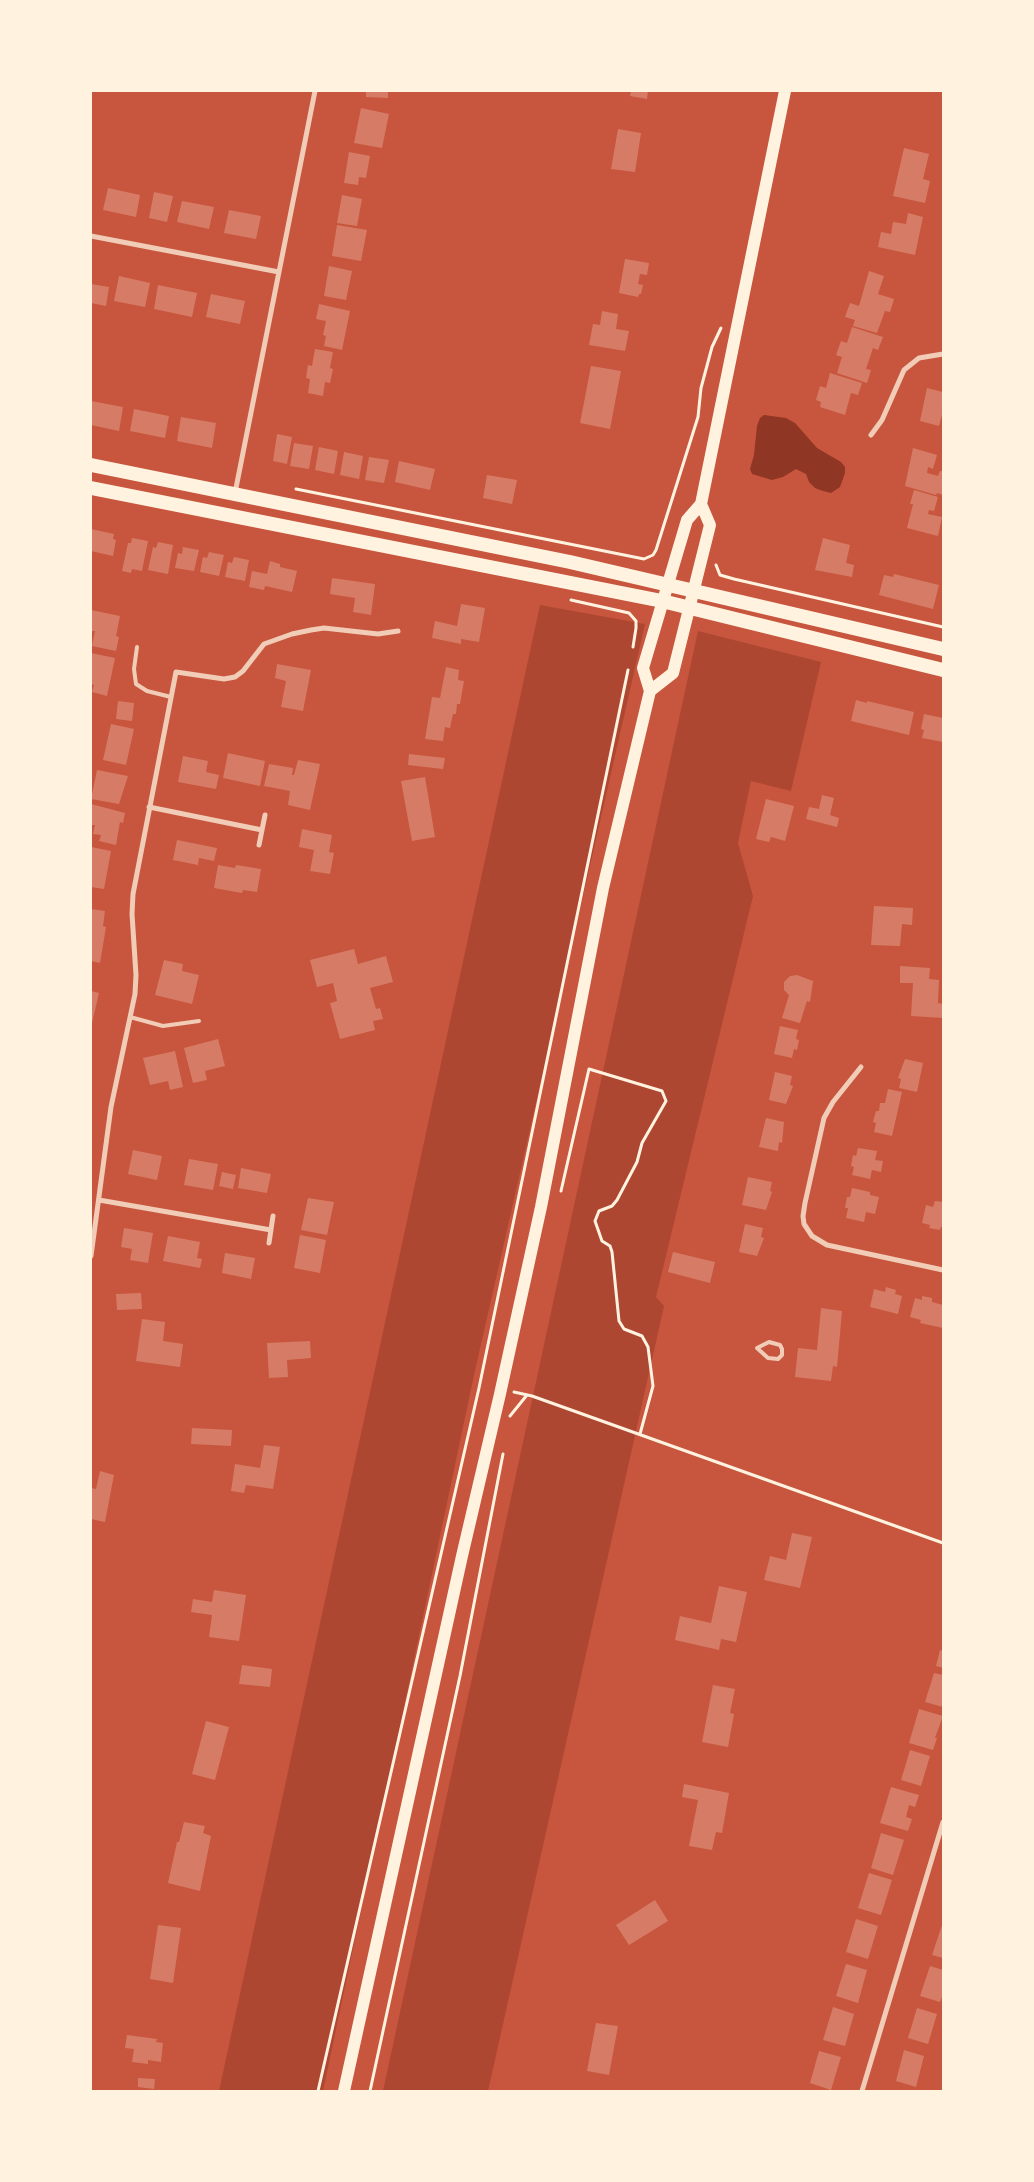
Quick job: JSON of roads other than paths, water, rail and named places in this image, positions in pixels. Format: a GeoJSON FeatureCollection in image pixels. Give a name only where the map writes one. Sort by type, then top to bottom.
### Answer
{"type":"FeatureCollection","features":[{"type":"Feature","properties":{"kind":"highway"},"geometry":{"type":"LineString","coordinates":[[91,465],[429,532],[667,583],[943,649]]}},
{"type":"Feature","properties":{"kind":"highway"},"geometry":{"type":"LineString","coordinates":[[91,488],[662,602],[943,670]]}},
{"type":"Feature","properties":{"kind":"main road"},"geometry":{"type":"LineString","coordinates":[[344,2091],[541,1207],[601,898],[650,691],[643,668],[687,520],[701,504],[785,91]]}},
{"type":"Feature","properties":{"kind":"main road"},"geometry":{"type":"LineString","coordinates":[[650,691],[673,673],[710,524],[701,504]]}},
{"type":"Feature","properties":{"kind":"street"},"geometry":{"type":"LineString","coordinates":[[234,494],[314,91]]}},
{"type":"Feature","properties":{"kind":"street"},"geometry":{"type":"LineString","coordinates":[[91,236],[279,272]]}},
{"type":"Feature","properties":{"kind":"street"},"geometry":{"type":"LineString","coordinates":[[871,435],[882,420],[904,370],[919,358],[943,354]]}},
{"type":"Feature","properties":{"kind":"street"},"geometry":{"type":"LineString","coordinates":[[91,1256],[111,1108],[130,1017],[136,975],[132,914],[133,894],[176,672],[224,679],[235,677],[243,671],[264,644],[292,634],[311,630],[324,628],[378,634],[398,631]]}},
{"type":"Feature","properties":{"kind":"street"},"geometry":{"type":"LineString","coordinates":[[150,807],[262,830]]}},
{"type":"Feature","properties":{"kind":"street"},"geometry":{"type":"LineString","coordinates":[[259,845],[265,815]]}},
{"type":"Feature","properties":{"kind":"street"},"geometry":{"type":"LineString","coordinates":[[861,1067],[833,1102],[824,1118],[805,1203],[804,1224],[812,1236],[827,1244],[943,1270]]}},
{"type":"Feature","properties":{"kind":"street"},"geometry":{"type":"LineString","coordinates":[[99,1200],[271,1230]]}},
{"type":"Feature","properties":{"kind":"street"},"geometry":{"type":"LineString","coordinates":[[269,1243],[273,1216]]}},
{"type":"Feature","properties":{"kind":"street"},"geometry":{"type":"LineString","coordinates":[[862,2091],[943,1822]]}},
{"type":"Feature","properties":{"kind":"lane"},"geometry":{"type":"LineString","coordinates":[[137,647],[134,669],[136,684],[147,691],[171,697]]}},
{"type":"Feature","properties":{"kind":"lane"},"geometry":{"type":"LineString","coordinates":[[130,1017],[163,1026],[199,1021]]}},
{"type":"Feature","properties":{"kind":"lane"},"geometry":{"type":"LineString","coordinates":[[769,1342],[780,1345],[782,1355],[778,1358],[768,1358],[757,1348],[763,1345],[769,1342]]}}]}
